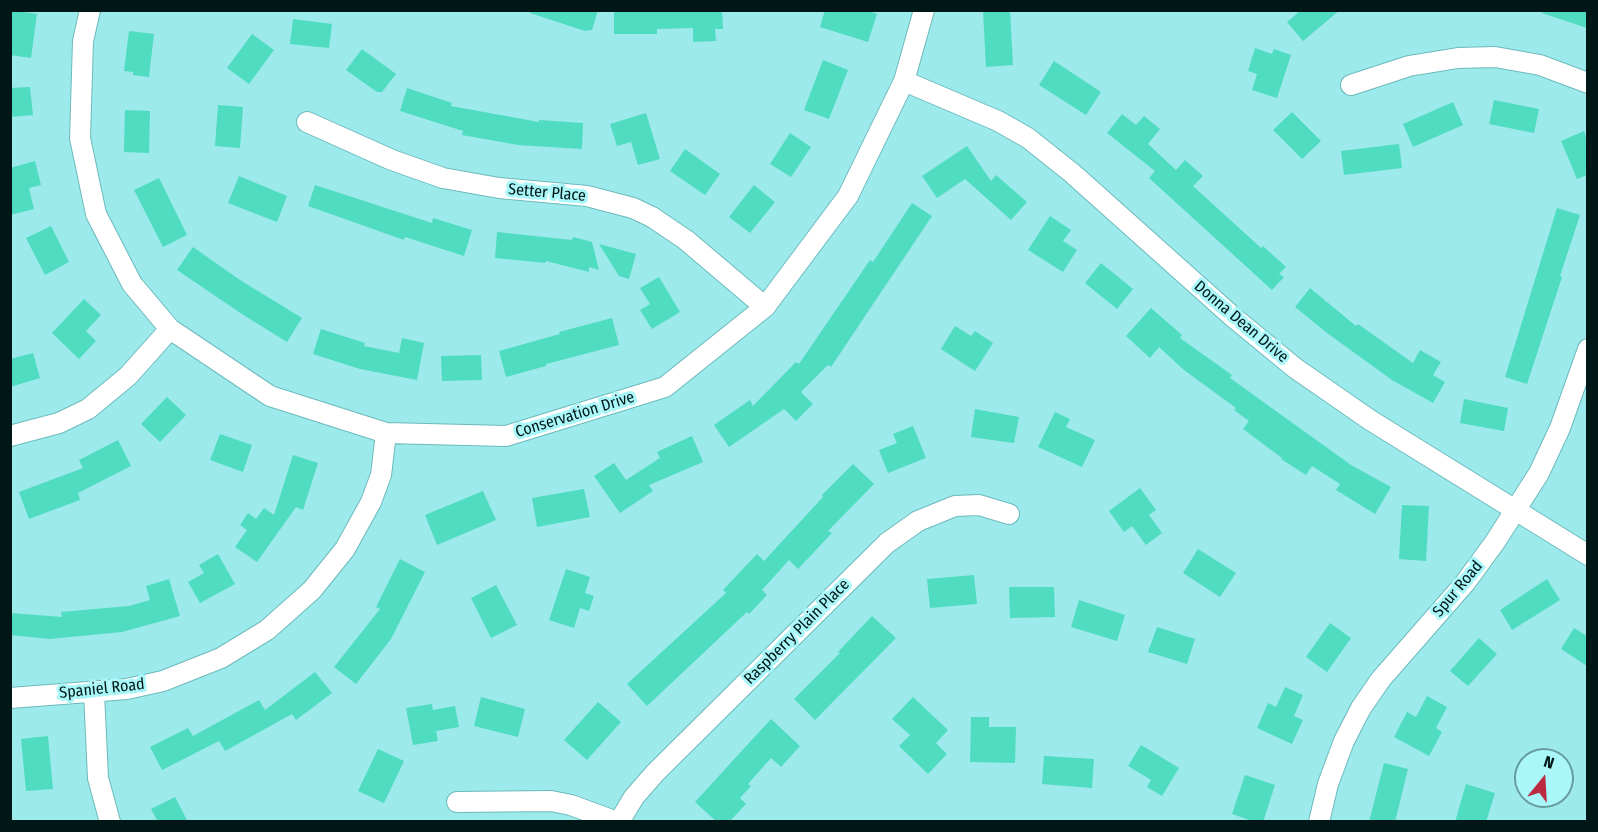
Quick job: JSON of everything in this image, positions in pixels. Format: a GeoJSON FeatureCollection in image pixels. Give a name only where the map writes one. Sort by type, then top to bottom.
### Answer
{"type":"FeatureCollection","features":[{"type":"Feature","properties":{"kind":"street","name":"Conservation Drive"},"geometry":{"type":"LineString","coordinates":[[90,10],[83,41],[80,138],[96,214],[132,284],[170,329],[270,396],[386,433],[506,436],[665,387],[765,307],[848,196],[904,81],[924,10]]}},
{"type":"Feature","properties":{"kind":"street"},"geometry":{"type":"LineString","coordinates":[[1352,85],[1409,66],[1458,58],[1495,57],[1540,65],[1587,83]]}},
{"type":"Feature","properties":{"kind":"street","name":"Donna Dean Drive"},"geometry":{"type":"LineString","coordinates":[[904,81],[977,111],[1028,138],[1072,173],[1233,317],[1295,368],[1370,420],[1587,555]]}},
{"type":"Feature","properties":{"kind":"street","name":"Setter Place"},"geometry":{"type":"LineString","coordinates":[[307,122],[392,160],[443,178],[498,188],[587,196],[633,208],[680,236],[765,307]]}},
{"type":"Feature","properties":{"kind":"street"},"geometry":{"type":"LineString","coordinates":[[10,436],[58,423],[88,409],[128,376],[170,329]]}},
{"type":"Feature","properties":{"kind":"street","name":"Spur Road"},"geometry":{"type":"LineString","coordinates":[[1319,822],[1328,784],[1344,741],[1361,708],[1381,679],[1465,583],[1516,510],[1539,473],[1556,437],[1587,349]]}},
{"type":"Feature","properties":{"kind":"street","name":"Spaniel Road"},"geometry":{"type":"LineString","coordinates":[[10,698],[24,695],[94,693],[163,681],[193,671],[243,646],[289,612],[328,571],[359,524],[381,475],[386,433]]}},
{"type":"Feature","properties":{"kind":"street","name":"Raspberry Plain Place"},"geometry":{"type":"LineString","coordinates":[[618,822],[634,797],[655,772],[873,556],[901,532],[918,521],[955,506],[979,505],[1009,514]]}},
{"type":"Feature","properties":{"kind":"street"},"geometry":{"type":"LineString","coordinates":[[94,693],[96,762],[110,822]]}},
{"type":"Feature","properties":{"kind":"street"},"geometry":{"type":"LineString","coordinates":[[457,802],[551,801],[571,805],[618,822]]}},
{"type":"Feature","properties":{"kind":"building"},"geometry":{"type":"Polygon","coordinates":[[[11,10],[37,14],[31,58],[10,55],[11,10]]]}},
{"type":"Feature","properties":{"kind":"building"},"geometry":{"type":"Polygon","coordinates":[[[531,10],[598,10],[592,30],[585,31],[530,13],[531,10]]]}},
{"type":"Feature","properties":{"kind":"building"},"geometry":{"type":"Polygon","coordinates":[[[614,10],[722,10],[723,29],[715,29],[716,41],[693,42],[693,28],[657,29],[657,34],[614,34],[614,10]]]}},
{"type":"Feature","properties":{"kind":"building"},"geometry":{"type":"Polygon","coordinates":[[[825,10],[867,10],[877,14],[868,42],[820,27],[825,10]]]}},
{"type":"Feature","properties":{"kind":"building"},"geometry":{"type":"Polygon","coordinates":[[[1010,10],[1013,65],[986,67],[983,11],[1010,10]]]}},
{"type":"Feature","properties":{"kind":"building"},"geometry":{"type":"Polygon","coordinates":[[[1301,10],[1340,10],[1303,41],[1287,22],[1301,10]]]}},
{"type":"Feature","properties":{"kind":"building"},"geometry":{"type":"Polygon","coordinates":[[[1542,10],[1587,10],[1587,28],[1542,13],[1542,10]]]}},
{"type":"Feature","properties":{"kind":"building"},"geometry":{"type":"Polygon","coordinates":[[[293,19],[332,24],[329,48],[290,44],[293,19]]]}},
{"type":"Feature","properties":{"kind":"building"},"geometry":{"type":"Polygon","coordinates":[[[129,31],[154,34],[149,77],[124,71],[129,31]]]}},
{"type":"Feature","properties":{"kind":"building"},"geometry":{"type":"Polygon","coordinates":[[[252,34],[274,50],[249,84],[227,68],[252,34]]]}},
{"type":"Feature","properties":{"kind":"building"},"geometry":{"type":"Polygon","coordinates":[[[1255,48],[1272,54],[1274,49],[1291,55],[1277,98],[1252,90],[1257,74],[1248,71],[1255,48]]]}},
{"type":"Feature","properties":{"kind":"building"},"geometry":{"type":"Polygon","coordinates":[[[362,49],[396,74],[382,92],[377,92],[346,70],[362,49]]]}},
{"type":"Feature","properties":{"kind":"building"},"geometry":{"type":"Polygon","coordinates":[[[823,60],[848,70],[829,119],[804,110],[823,60]]]}},
{"type":"Feature","properties":{"kind":"building"},"geometry":{"type":"Polygon","coordinates":[[[1054,61],[1101,92],[1086,115],[1039,85],[1054,61]]]}},
{"type":"Feature","properties":{"kind":"building"},"geometry":{"type":"Polygon","coordinates":[[[30,87],[33,115],[10,117],[10,88],[30,87]]]}},
{"type":"Feature","properties":{"kind":"building"},"geometry":{"type":"Polygon","coordinates":[[[407,88],[452,103],[451,106],[539,122],[539,120],[583,123],[582,149],[518,145],[462,135],[463,131],[400,111],[407,88]]]}},
{"type":"Feature","properties":{"kind":"building"},"geometry":{"type":"Polygon","coordinates":[[[1494,100],[1539,109],[1534,133],[1489,124],[1494,100]]]}},
{"type":"Feature","properties":{"kind":"building"},"geometry":{"type":"Polygon","coordinates":[[[1453,102],[1463,125],[1413,147],[1403,124],[1453,102]]]}},
{"type":"Feature","properties":{"kind":"building"},"geometry":{"type":"Polygon","coordinates":[[[218,105],[243,107],[240,148],[215,146],[218,105]]]}},
{"type":"Feature","properties":{"kind":"building"},"geometry":{"type":"Polygon","coordinates":[[[125,110],[150,111],[149,153],[124,152],[125,110]]]}},
{"type":"Feature","properties":{"kind":"building"},"geometry":{"type":"Polygon","coordinates":[[[1292,112],[1321,141],[1302,159],[1273,130],[1292,112]]]}},
{"type":"Feature","properties":{"kind":"building"},"geometry":{"type":"Polygon","coordinates":[[[646,113],[660,159],[638,165],[631,142],[617,146],[610,124],[646,113]]]}},
{"type":"Feature","properties":{"kind":"building"},"geometry":{"type":"Polygon","coordinates":[[[1122,114],[1136,125],[1144,116],[1160,129],[1148,144],[1176,170],[1185,160],[1203,176],[1193,186],[1261,248],[1263,246],[1286,267],[1279,274],[1284,277],[1272,290],[1149,178],[1155,171],[1107,133],[1122,114]]]}},
{"type":"Feature","properties":{"kind":"building"},"geometry":{"type":"Polygon","coordinates":[[[1584,131],[1587,140],[1587,175],[1577,179],[1561,141],[1584,131]]]}},
{"type":"Feature","properties":{"kind":"building"},"geometry":{"type":"Polygon","coordinates":[[[790,133],[811,147],[791,177],[770,164],[790,133]]]}},
{"type":"Feature","properties":{"kind":"building"},"geometry":{"type":"Polygon","coordinates":[[[1399,144],[1402,168],[1344,175],[1341,151],[1399,144]]]}},
{"type":"Feature","properties":{"kind":"building"},"geometry":{"type":"Polygon","coordinates":[[[967,146],[991,181],[996,175],[1027,202],[1011,220],[965,179],[937,198],[922,176],[967,146]]]}},
{"type":"Feature","properties":{"kind":"building"},"geometry":{"type":"Polygon","coordinates":[[[685,149],[720,174],[705,195],[670,171],[685,149]]]}},
{"type":"Feature","properties":{"kind":"building"},"geometry":{"type":"Polygon","coordinates":[[[35,161],[41,185],[29,188],[34,209],[10,215],[10,168],[35,161]]]}},
{"type":"Feature","properties":{"kind":"building"},"geometry":{"type":"Polygon","coordinates":[[[239,176],[287,196],[277,222],[228,203],[239,176]]]}},
{"type":"Feature","properties":{"kind":"building"},"geometry":{"type":"Polygon","coordinates":[[[159,178],[187,235],[163,247],[134,190],[159,178]]]}},
{"type":"Feature","properties":{"kind":"building"},"geometry":{"type":"Polygon","coordinates":[[[315,185],[432,223],[433,218],[472,230],[464,256],[405,237],[404,240],[308,206],[315,185]]]}},
{"type":"Feature","properties":{"kind":"building"},"geometry":{"type":"Polygon","coordinates":[[[754,185],[775,202],[750,233],[729,217],[754,185]]]}},
{"type":"Feature","properties":{"kind":"building"},"geometry":{"type":"Polygon","coordinates":[[[912,203],[932,216],[831,367],[828,365],[801,392],[813,404],[796,421],[784,409],[729,447],[714,425],[750,400],[753,406],[796,362],[799,364],[870,260],[873,262],[912,203]]]}},
{"type":"Feature","properties":{"kind":"building"},"geometry":{"type":"Polygon","coordinates":[[[1557,208],[1580,215],[1527,384],[1505,377],[1557,208]]]}},
{"type":"Feature","properties":{"kind":"building"},"geometry":{"type":"Polygon","coordinates":[[[1050,216],[1071,230],[1063,241],[1077,250],[1063,272],[1028,250],[1050,216]]]}},
{"type":"Feature","properties":{"kind":"building"},"geometry":{"type":"Polygon","coordinates":[[[51,226],[69,262],[45,275],[26,238],[51,226]]]}},
{"type":"Feature","properties":{"kind":"building"},"geometry":{"type":"Polygon","coordinates":[[[497,232],[572,240],[573,237],[592,242],[599,270],[589,267],[589,272],[546,261],[545,263],[495,258],[497,232]]]}},
{"type":"Feature","properties":{"kind":"building"},"geometry":{"type":"Polygon","coordinates":[[[599,244],[636,254],[629,279],[619,276],[599,244]]]}},
{"type":"Feature","properties":{"kind":"building"},"geometry":{"type":"Polygon","coordinates":[[[193,247],[240,280],[302,318],[287,342],[177,270],[193,247]]]}},
{"type":"Feature","properties":{"kind":"building"},"geometry":{"type":"Polygon","coordinates":[[[1101,263],[1133,289],[1117,309],[1085,283],[1101,263]]]}},
{"type":"Feature","properties":{"kind":"building"},"geometry":{"type":"Polygon","coordinates":[[[659,277],[680,312],[652,329],[640,310],[650,304],[640,288],[659,277]]]}},
{"type":"Feature","properties":{"kind":"building"},"geometry":{"type":"Polygon","coordinates":[[[1310,288],[1356,326],[1358,324],[1413,363],[1420,350],[1441,362],[1433,375],[1445,382],[1433,403],[1392,380],[1295,307],[1310,288]]]}},
{"type":"Feature","properties":{"kind":"building"},"geometry":{"type":"Polygon","coordinates":[[[84,299],[101,315],[86,331],[96,341],[79,359],[52,333],[84,299]]]}},
{"type":"Feature","properties":{"kind":"building"},"geometry":{"type":"Polygon","coordinates":[[[1151,308],[1182,335],[1180,338],[1232,375],[1230,378],[1351,465],[1391,487],[1375,514],[1336,490],[1340,484],[1312,466],[1306,475],[1281,459],[1243,429],[1249,421],[1234,410],[1236,408],[1184,370],[1159,347],[1150,358],[1126,336],[1151,308]]]}},
{"type":"Feature","properties":{"kind":"building"},"geometry":{"type":"Polygon","coordinates":[[[612,318],[619,345],[506,377],[499,351],[612,318]]]}},
{"type":"Feature","properties":{"kind":"building"},"geometry":{"type":"Polygon","coordinates":[[[955,326],[971,336],[975,331],[993,343],[975,371],[941,349],[955,326]]]}},
{"type":"Feature","properties":{"kind":"building"},"geometry":{"type":"Polygon","coordinates":[[[321,329],[365,343],[364,346],[399,353],[402,338],[424,343],[417,380],[360,369],[313,354],[321,329]]]}},
{"type":"Feature","properties":{"kind":"building"},"geometry":{"type":"Polygon","coordinates":[[[33,353],[40,378],[10,387],[10,359],[33,353]]]}},
{"type":"Feature","properties":{"kind":"building"},"geometry":{"type":"Polygon","coordinates":[[[481,355],[482,380],[442,381],[441,356],[481,355]]]}},
{"type":"Feature","properties":{"kind":"building"},"geometry":{"type":"Polygon","coordinates":[[[167,397],[186,415],[160,442],[141,424],[167,397]]]}},
{"type":"Feature","properties":{"kind":"building"},"geometry":{"type":"Polygon","coordinates":[[[1464,399],[1508,408],[1504,431],[1460,423],[1464,399]]]}},
{"type":"Feature","properties":{"kind":"building"},"geometry":{"type":"Polygon","coordinates":[[[975,409],[1019,417],[1014,443],[971,437],[975,409]]]}},
{"type":"Feature","properties":{"kind":"building"},"geometry":{"type":"Polygon","coordinates":[[[1055,412],[1070,419],[1066,427],[1095,440],[1082,467],[1038,447],[1055,412]]]}},
{"type":"Feature","properties":{"kind":"building"},"geometry":{"type":"Polygon","coordinates":[[[913,426],[926,458],[888,473],[879,450],[897,443],[893,434],[913,426]]]}},
{"type":"Feature","properties":{"kind":"building"},"geometry":{"type":"Polygon","coordinates":[[[220,434],[252,445],[243,472],[210,460],[220,434]]]}},
{"type":"Feature","properties":{"kind":"building"},"geometry":{"type":"Polygon","coordinates":[[[692,436],[703,462],[649,485],[653,491],[620,513],[594,476],[614,463],[626,480],[660,458],[657,452],[692,436]]]}},
{"type":"Feature","properties":{"kind":"building"},"geometry":{"type":"Polygon","coordinates":[[[118,440],[131,466],[78,493],[80,500],[29,519],[19,492],[83,468],[79,460],[118,440]]]}},
{"type":"Feature","properties":{"kind":"building"},"geometry":{"type":"Polygon","coordinates":[[[293,455],[318,463],[303,510],[296,507],[257,562],[235,547],[247,530],[240,525],[248,513],[256,519],[264,508],[274,515],[293,455]]]}},
{"type":"Feature","properties":{"kind":"building"},"geometry":{"type":"Polygon","coordinates":[[[853,464],[874,484],[828,531],[832,533],[798,569],[789,560],[762,590],[767,595],[749,614],[747,612],[647,706],[627,684],[726,593],[723,590],[757,554],[764,561],[823,497],[822,495],[853,464]]]}},
{"type":"Feature","properties":{"kind":"building"},"geometry":{"type":"Polygon","coordinates":[[[1140,488],[1156,510],[1149,515],[1162,533],[1146,545],[1132,526],[1124,532],[1109,511],[1140,488]]]}},
{"type":"Feature","properties":{"kind":"building"},"geometry":{"type":"Polygon","coordinates":[[[584,489],[590,517],[537,527],[532,498],[584,489]]]}},
{"type":"Feature","properties":{"kind":"building"},"geometry":{"type":"Polygon","coordinates":[[[483,491],[496,520],[437,545],[425,515],[483,491]]]}},
{"type":"Feature","properties":{"kind":"building"},"geometry":{"type":"Polygon","coordinates":[[[1402,505],[1429,506],[1426,561],[1399,559],[1402,505]]]}},
{"type":"Feature","properties":{"kind":"building"},"geometry":{"type":"Polygon","coordinates":[[[1198,549],[1236,573],[1220,597],[1183,573],[1198,549]]]}},
{"type":"Feature","properties":{"kind":"building"},"geometry":{"type":"Polygon","coordinates":[[[218,554],[235,584],[200,603],[188,582],[204,573],[199,565],[218,554]]]}},
{"type":"Feature","properties":{"kind":"building"},"geometry":{"type":"Polygon","coordinates":[[[400,559],[425,572],[391,639],[356,684],[334,667],[380,609],[376,607],[400,559]]]}},
{"type":"Feature","properties":{"kind":"building"},"geometry":{"type":"Polygon","coordinates":[[[566,569],[590,577],[585,593],[594,596],[589,611],[580,608],[574,628],[549,620],[566,569]]]}},
{"type":"Feature","properties":{"kind":"building"},"geometry":{"type":"Polygon","coordinates":[[[974,575],[977,604],[930,608],[927,579],[974,575]]]}},
{"type":"Feature","properties":{"kind":"building"},"geometry":{"type":"Polygon","coordinates":[[[169,579],[180,616],[122,632],[49,639],[10,635],[10,613],[62,617],[61,612],[129,606],[150,600],[146,586],[169,579]]]}},
{"type":"Feature","properties":{"kind":"building"},"geometry":{"type":"Polygon","coordinates":[[[1547,579],[1560,600],[1512,630],[1500,610],[1547,579]]]}},
{"type":"Feature","properties":{"kind":"building"},"geometry":{"type":"Polygon","coordinates":[[[496,585],[517,625],[491,638],[471,598],[496,585]]]}},
{"type":"Feature","properties":{"kind":"building"},"geometry":{"type":"Polygon","coordinates":[[[1009,587],[1054,587],[1055,617],[1010,618],[1009,587]]]}},
{"type":"Feature","properties":{"kind":"building"},"geometry":{"type":"Polygon","coordinates":[[[1079,600],[1125,615],[1117,641],[1071,627],[1079,600]]]}},
{"type":"Feature","properties":{"kind":"building"},"geometry":{"type":"Polygon","coordinates":[[[872,616],[896,638],[815,720],[794,699],[840,653],[838,652],[872,616]]]}},
{"type":"Feature","properties":{"kind":"building"},"geometry":{"type":"Polygon","coordinates":[[[1330,623],[1351,638],[1327,672],[1306,657],[1330,623]]]}},
{"type":"Feature","properties":{"kind":"building"},"geometry":{"type":"Polygon","coordinates":[[[1157,627],[1195,639],[1187,664],[1148,652],[1157,627]]]}},
{"type":"Feature","properties":{"kind":"building"},"geometry":{"type":"Polygon","coordinates":[[[1574,628],[1587,636],[1587,666],[1561,649],[1574,628]]]}},
{"type":"Feature","properties":{"kind":"building"},"geometry":{"type":"Polygon","coordinates":[[[1479,638],[1497,654],[1468,686],[1450,671],[1479,638]]]}},
{"type":"Feature","properties":{"kind":"building"},"geometry":{"type":"Polygon","coordinates":[[[315,672],[332,693],[296,720],[292,714],[225,751],[219,741],[162,770],[150,747],[188,728],[193,736],[259,700],[265,710],[315,672]]]}},
{"type":"Feature","properties":{"kind":"building"},"geometry":{"type":"Polygon","coordinates":[[[1285,687],[1303,695],[1294,716],[1303,720],[1292,744],[1257,728],[1268,703],[1276,707],[1285,687]]]}},
{"type":"Feature","properties":{"kind":"building"},"geometry":{"type":"Polygon","coordinates":[[[1427,696],[1447,707],[1436,728],[1442,732],[1429,756],[1394,737],[1407,712],[1416,717],[1427,696]]]}},
{"type":"Feature","properties":{"kind":"building"},"geometry":{"type":"Polygon","coordinates":[[[481,697],[525,709],[518,737],[474,726],[481,697]]]}},
{"type":"Feature","properties":{"kind":"building"},"geometry":{"type":"Polygon","coordinates":[[[913,697],[948,730],[936,743],[947,754],[928,774],[899,746],[910,735],[892,719],[913,697]]]}},
{"type":"Feature","properties":{"kind":"building"},"geometry":{"type":"Polygon","coordinates":[[[598,702],[621,722],[587,760],[564,740],[598,702]]]}},
{"type":"Feature","properties":{"kind":"building"},"geometry":{"type":"Polygon","coordinates":[[[432,704],[433,710],[455,706],[459,727],[436,731],[438,741],[413,745],[406,708],[432,704]]]}},
{"type":"Feature","properties":{"kind":"building"},"geometry":{"type":"Polygon","coordinates":[[[971,717],[989,717],[989,727],[1016,727],[1015,763],[970,762],[971,717]]]}},
{"type":"Feature","properties":{"kind":"building"},"geometry":{"type":"Polygon","coordinates":[[[771,719],[800,746],[781,767],[771,758],[748,784],[751,786],[740,798],[746,804],[729,822],[717,822],[695,802],[771,719]]]}},
{"type":"Feature","properties":{"kind":"building"},"geometry":{"type":"Polygon","coordinates":[[[48,736],[53,789],[26,791],[21,739],[48,736]]]}},
{"type":"Feature","properties":{"kind":"building"},"geometry":{"type":"Polygon","coordinates":[[[1141,745],[1179,768],[1162,796],[1147,787],[1151,780],[1128,766],[1141,745]]]}},
{"type":"Feature","properties":{"kind":"building"},"geometry":{"type":"Polygon","coordinates":[[[378,749],[404,761],[384,803],[358,791],[378,749]]]}},
{"type":"Feature","properties":{"kind":"building"},"geometry":{"type":"Polygon","coordinates":[[[1044,756],[1094,759],[1092,788],[1042,784],[1044,756]]]}},
{"type":"Feature","properties":{"kind":"building"},"geometry":{"type":"Polygon","coordinates":[[[1384,763],[1408,769],[1395,822],[1369,822],[1384,763]]]}},
{"type":"Feature","properties":{"kind":"building"},"geometry":{"type":"Polygon","coordinates":[[[1245,775],[1275,785],[1263,822],[1255,822],[1232,814],[1245,775]]]}},
{"type":"Feature","properties":{"kind":"building"},"geometry":{"type":"Polygon","coordinates":[[[1466,784],[1495,793],[1486,822],[1455,822],[1466,784]]]}},
{"type":"Feature","properties":{"kind":"building"},"geometry":{"type":"Polygon","coordinates":[[[175,797],[188,822],[158,822],[151,809],[175,797]]]}}]}
